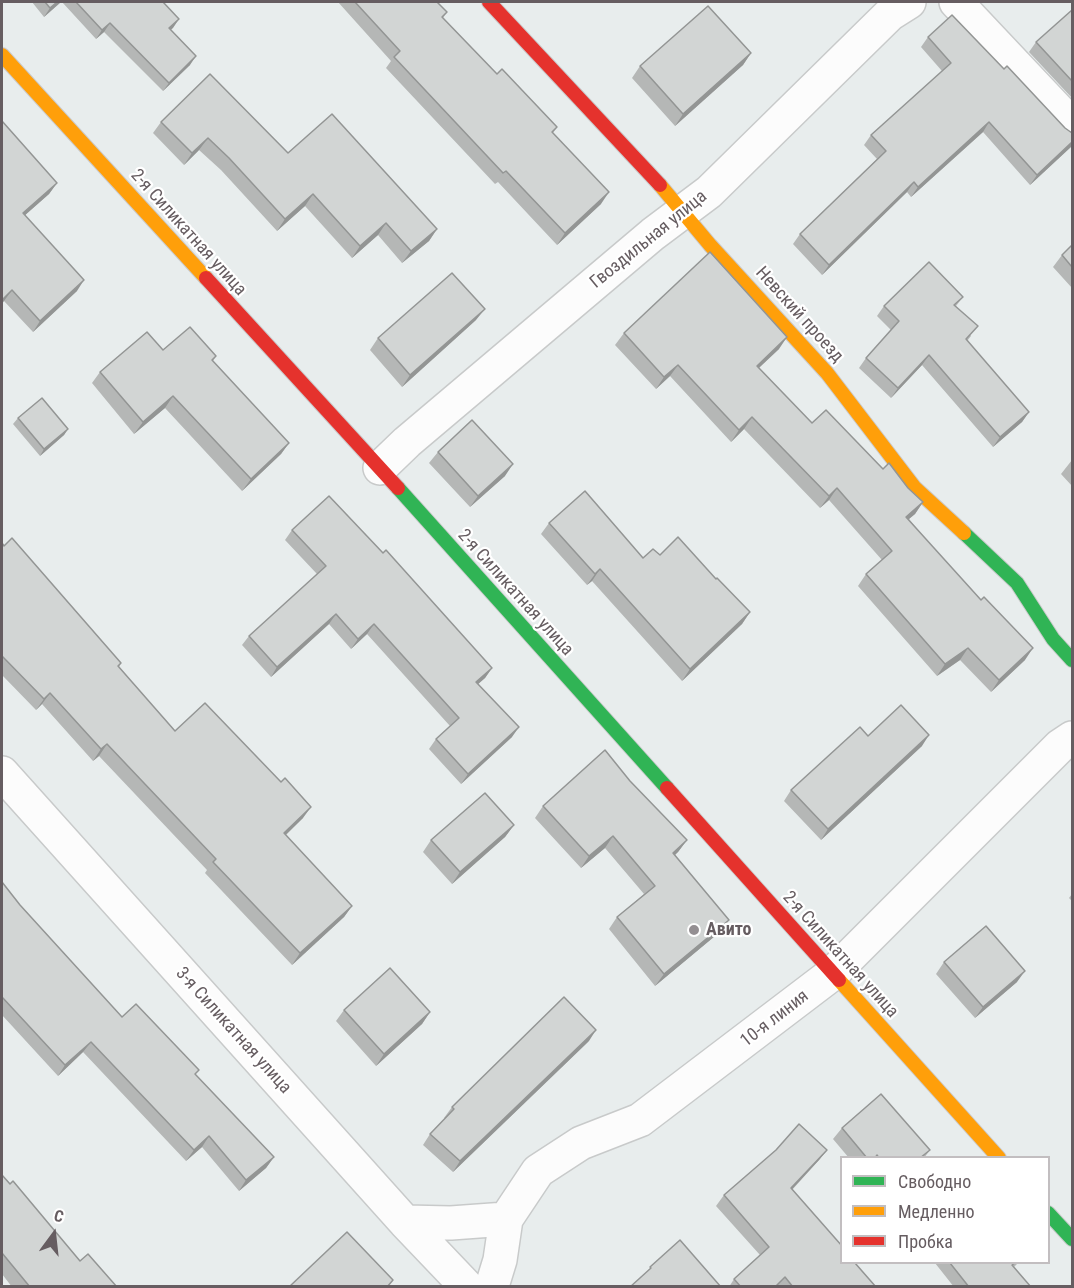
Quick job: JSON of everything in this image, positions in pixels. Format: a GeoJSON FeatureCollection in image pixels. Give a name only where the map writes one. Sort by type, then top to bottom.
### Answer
{"type":"FeatureCollection","features":[{"type":"Feature","properties":{"kind":"street","name":"Невский проезд"},"geometry":{"type":"LineString","coordinates":[[489,2],[683,211],[827,373],[915,488],[1017,583],[1053,639],[1072,660]]}},
{"type":"Feature","properties":{"kind":"street","name":"Гвоздильная улица"},"geometry":{"type":"LineString","coordinates":[[380,468],[416,434],[625,257],[709,192],[890,14],[909,2]]}},
{"type":"Feature","properties":{"kind":"street"},"geometry":{"type":"LineString","coordinates":[[956,2],[1072,125]]}},
{"type":"Feature","properties":{"kind":"street","name":"2-я Силикатная улица"},"geometry":{"type":"LineString","coordinates":[[2,55],[380,468],[997,1156]]}},
{"type":"Feature","properties":{"kind":"street","name":"10-я линия"},"geometry":{"type":"LineString","coordinates":[[492,1287],[500,1260],[506,1219],[538,1171],[581,1143],[640,1120],[832,974],[1060,746],[1072,738]]}},
{"type":"Feature","properties":{"kind":"street","name":"3-я Силикатная улица"},"geometry":{"type":"LineString","coordinates":[[2,773],[466,1287]]}},
{"type":"Feature","properties":{"kind":"street"},"geometry":{"type":"LineString","coordinates":[[1050,1215],[1072,1239]]}},
{"type":"Feature","properties":{"kind":"street"},"geometry":{"type":"LineString","coordinates":[[405,1222],[451,1223],[506,1219]]}},
{"type":"Feature","properties":{"kind":"building"},"geometry":{"type":"Polygon","coordinates":[[[45,2],[57,2],[50,8],[45,2]]]}},
{"type":"Feature","properties":{"kind":"building"},"geometry":{"type":"Polygon","coordinates":[[[76,2],[163,2],[179,19],[169,28],[196,56],[169,83],[110,23],[102,30],[76,2]]]}},
{"type":"Feature","properties":{"kind":"building"},"geometry":{"type":"Polygon","coordinates":[[[355,2],[437,2],[447,12],[442,17],[497,74],[502,69],[557,127],[552,132],[609,192],[565,233],[506,171],[503,173],[394,57],[400,51],[355,2]]]}},
{"type":"Feature","properties":{"kind":"building"},"geometry":{"type":"Polygon","coordinates":[[[708,6],[751,53],[683,114],[640,66],[708,6]]]}},
{"type":"Feature","properties":{"kind":"building"},"geometry":{"type":"Polygon","coordinates":[[[1072,10],[1072,81],[1036,42],[1072,10]]]}},
{"type":"Feature","properties":{"kind":"building"},"geometry":{"type":"Polygon","coordinates":[[[952,15],[1004,69],[1007,66],[1072,133],[1072,142],[1037,175],[989,122],[918,187],[914,182],[829,265],[800,234],[886,151],[871,135],[951,63],[928,37],[952,15]]]}},
{"type":"Feature","properties":{"kind":"building"},"geometry":{"type":"Polygon","coordinates":[[[210,74],[288,153],[332,114],[437,229],[411,251],[386,223],[360,246],[313,194],[285,219],[208,138],[192,153],[161,122],[210,74]]]}},
{"type":"Feature","properties":{"kind":"building"},"geometry":{"type":"Polygon","coordinates":[[[2,121],[57,183],[23,213],[84,280],[40,321],[12,290],[2,300],[2,121]]]}},
{"type":"Feature","properties":{"kind":"building"},"geometry":{"type":"Polygon","coordinates":[[[1072,245],[1072,267],[1062,255],[1072,245]]]}},
{"type":"Feature","properties":{"kind":"building"},"geometry":{"type":"Polygon","coordinates":[[[710,252],[787,337],[757,366],[812,423],[826,410],[883,469],[889,463],[908,488],[923,502],[906,517],[981,600],[984,597],[1033,648],[999,680],[968,648],[945,664],[866,574],[892,551],[837,488],[829,496],[752,417],[739,430],[678,365],[664,377],[624,333],[710,252]]]}},
{"type":"Feature","properties":{"kind":"building"},"geometry":{"type":"Polygon","coordinates":[[[929,262],[963,297],[954,305],[978,326],[966,339],[1029,412],[1000,437],[929,355],[898,388],[866,358],[899,321],[884,306],[929,262]]]}},
{"type":"Feature","properties":{"kind":"building"},"geometry":{"type":"Polygon","coordinates":[[[452,273],[485,309],[410,375],[378,338],[452,273]]]}},
{"type":"Feature","properties":{"kind":"building"},"geometry":{"type":"Polygon","coordinates":[[[190,327],[216,356],[212,360],[289,443],[251,479],[173,396],[143,422],[100,372],[147,332],[163,350],[190,327]]]}},
{"type":"Feature","properties":{"kind":"building"},"geometry":{"type":"Polygon","coordinates":[[[42,398],[68,429],[44,449],[18,418],[42,398]]]}},
{"type":"Feature","properties":{"kind":"building"},"geometry":{"type":"Polygon","coordinates":[[[472,420],[513,464],[478,496],[438,452],[472,420]]]}},
{"type":"Feature","properties":{"kind":"building"},"geometry":{"type":"Polygon","coordinates":[[[585,491],[643,558],[653,549],[660,555],[678,537],[750,612],[690,669],[600,569],[595,574],[549,523],[585,491]]]}},
{"type":"Feature","properties":{"kind":"building"},"geometry":{"type":"Polygon","coordinates":[[[329,496],[383,553],[386,550],[492,668],[476,682],[519,727],[468,774],[436,739],[459,718],[374,624],[358,639],[336,614],[277,667],[249,636],[326,566],[292,530],[329,496]]]}},
{"type":"Feature","properties":{"kind":"building"},"geometry":{"type":"Polygon","coordinates":[[[12,538],[121,663],[118,666],[175,731],[205,703],[281,782],[285,778],[311,807],[284,833],[352,906],[300,953],[213,862],[216,859],[107,744],[101,749],[50,693],[44,699],[2,656],[2,543],[4,546],[12,538]]]}},
{"type":"Feature","properties":{"kind":"building"},"geometry":{"type":"Polygon","coordinates":[[[901,705],[929,735],[828,829],[791,790],[860,727],[868,736],[901,705]]]}},
{"type":"Feature","properties":{"kind":"building"},"geometry":{"type":"Polygon","coordinates":[[[605,750],[630,781],[687,840],[673,853],[729,920],[664,974],[617,917],[655,886],[613,836],[589,856],[543,806],[605,750]]]}},
{"type":"Feature","properties":{"kind":"building"},"geometry":{"type":"Polygon","coordinates":[[[485,793],[514,825],[460,872],[431,840],[485,793]]]}},
{"type":"Feature","properties":{"kind":"building"},"geometry":{"type":"Polygon","coordinates":[[[2,882],[20,905],[122,1017],[136,1004],[199,1070],[195,1074],[274,1157],[246,1180],[209,1136],[194,1150],[91,1042],[65,1065],[2,997],[2,882]]]}},
{"type":"Feature","properties":{"kind":"building"},"geometry":{"type":"Polygon","coordinates":[[[986,926],[1025,971],[983,1007],[944,962],[986,926]]]}},
{"type":"Feature","properties":{"kind":"building"},"geometry":{"type":"Polygon","coordinates":[[[390,968],[430,1012],[384,1054],[344,1010],[390,968]]]}},
{"type":"Feature","properties":{"kind":"building"},"geometry":{"type":"Polygon","coordinates":[[[564,997],[596,1030],[460,1161],[430,1134],[454,1109],[452,1107],[564,997]]]}},
{"type":"Feature","properties":{"kind":"building"},"geometry":{"type":"Polygon","coordinates":[[[881,1094],[930,1150],[922,1156],[865,1156],[842,1128],[881,1094]]]}},
{"type":"Feature","properties":{"kind":"building"},"geometry":{"type":"Polygon","coordinates":[[[799,1124],[827,1150],[791,1188],[840,1244],[840,1264],[856,1264],[876,1287],[793,1287],[785,1277],[775,1287],[741,1287],[734,1279],[769,1247],[724,1195],[776,1150],[799,1124]]]}},
{"type":"Feature","properties":{"kind":"building"},"geometry":{"type":"Polygon","coordinates":[[[2,1175],[10,1184],[13,1181],[80,1261],[88,1254],[117,1287],[30,1287],[2,1253],[2,1175]]]}},
{"type":"Feature","properties":{"kind":"building"},"geometry":{"type":"Polygon","coordinates":[[[347,1232],[393,1280],[387,1287],[289,1287],[347,1232]]]}},
{"type":"Feature","properties":{"kind":"building"},"geometry":{"type":"Polygon","coordinates":[[[680,1240],[721,1287],[630,1287],[650,1267],[680,1240]]]}},
{"type":"Feature","properties":{"kind":"building"},"geometry":{"type":"Polygon","coordinates":[[[951,1264],[1014,1264],[1012,1265],[1031,1287],[969,1287],[951,1264]]]}},
{"type":"Feature","properties":{"kind":"traffic: fast"},"geometry":{"type":"LineString","coordinates":[[398,488],[667,788]]}},
{"type":"Feature","properties":{"kind":"traffic: fast"},"geometry":{"type":"LineString","coordinates":[[964,533],[1017,583],[1053,639],[1072,660]]}},
{"type":"Feature","properties":{"kind":"traffic: fast"},"geometry":{"type":"LineString","coordinates":[[1050,1215],[1072,1239]]}},
{"type":"Feature","properties":{"kind":"traffic: slow"},"geometry":{"type":"LineString","coordinates":[[2,55],[206,278]]}},
{"type":"Feature","properties":{"kind":"traffic: slow"},"geometry":{"type":"LineString","coordinates":[[660,185],[710,245],[827,373],[915,488],[964,533]]}},
{"type":"Feature","properties":{"kind":"traffic: slow"},"geometry":{"type":"LineString","coordinates":[[839,980],[997,1156]]}},
{"type":"Feature","properties":{"kind":"traffic: jam"},"geometry":{"type":"LineString","coordinates":[[489,2],[660,185]]}},
{"type":"Feature","properties":{"kind":"traffic: jam"},"geometry":{"type":"LineString","coordinates":[[206,278],[398,488]]}},
{"type":"Feature","properties":{"kind":"traffic: jam"},"geometry":{"type":"LineString","coordinates":[[667,788],[839,980]]}},
{"type":"Feature","properties":{"kind":"place","name":"Авито"},"geometry":{"type":"Point","coordinates":[694,930]}}]}
